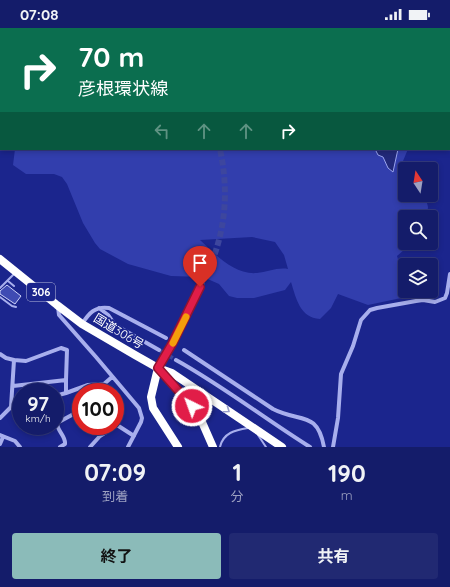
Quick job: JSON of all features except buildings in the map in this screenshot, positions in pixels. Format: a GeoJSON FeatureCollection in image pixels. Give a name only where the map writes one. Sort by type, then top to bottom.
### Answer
{"type":"FeatureCollection","features":[{"type":"Feature","properties":{"kind":"highway","name":"国道306号"},"geometry":{"type":"LineString","coordinates":[[0,258],[82,324],[158,368]]}},
{"type":"Feature","properties":{"kind":"highway"},"geometry":{"type":"LineString","coordinates":[[158,368],[178,376],[282,447]]}},
{"type":"Feature","properties":{"kind":"highway"},"geometry":{"type":"LineString","coordinates":[[158,368],[151,397],[153,408],[178,447]]}},
{"type":"Feature","properties":{"kind":"highway"},"geometry":{"type":"LineString","coordinates":[[158,368],[192,406],[202,422],[213,447]]}},
{"type":"Feature","properties":{"kind":"main road"},"geometry":{"type":"LineString","coordinates":[[158,368],[172,344],[200,287]]}},
{"type":"Feature","properties":{"kind":"street"},"geometry":{"type":"LineString","coordinates":[[334,447],[338,418],[341,374],[353,346],[361,320],[370,310],[377,308],[422,300],[435,302],[444,298],[447,293],[450,274]]}},
{"type":"Feature","properties":{"kind":"street"},"geometry":{"type":"LineString","coordinates":[[57,305],[59,315],[140,411],[142,418],[141,422],[128,447]]}},
{"type":"Feature","properties":{"kind":"street"},"geometry":{"type":"LineString","coordinates":[[82,324],[91,312],[99,308],[109,308],[166,338]]}},
{"type":"Feature","properties":{"kind":"street"},"geometry":{"type":"LineString","coordinates":[[99,308],[108,315],[115,325],[159,350]]}},
{"type":"Feature","properties":{"kind":"street"},"geometry":{"type":"LineString","coordinates":[[0,355],[14,360],[26,361],[63,348],[67,351],[66,393],[72,391]]}},
{"type":"Feature","properties":{"kind":"street"},"geometry":{"type":"LineString","coordinates":[[184,350],[273,409],[311,422],[320,432],[324,447]]}},
{"type":"Feature","properties":{"kind":"street"},"geometry":{"type":"LineString","coordinates":[[13,383],[14,360]]}},
{"type":"Feature","properties":{"kind":"street"},"geometry":{"type":"LineString","coordinates":[[176,360],[208,379],[310,447]]}},
{"type":"Feature","properties":{"kind":"street"},"geometry":{"type":"LineString","coordinates":[[105,383],[112,377]]}},
{"type":"Feature","properties":{"kind":"street"},"geometry":{"type":"LineString","coordinates":[[40,383],[66,380]]}},
{"type":"Feature","properties":{"kind":"street"},"geometry":{"type":"LineString","coordinates":[[0,418],[11,406],[12,396]]}},
{"type":"Feature","properties":{"kind":"street"},"geometry":{"type":"LineString","coordinates":[[60,447],[65,444],[65,440],[56,426],[57,423],[72,415]]}},
{"type":"Feature","properties":{"kind":"street"},"geometry":{"type":"LineString","coordinates":[[90,447],[100,436],[117,425],[134,436]]}},
{"type":"Feature","properties":{"kind":"street"},"geometry":{"type":"LineString","coordinates":[[0,444],[2,436],[15,441],[20,447]]}},
{"type":"Feature","properties":{"kind":"lane"},"geometry":{"type":"LineString","coordinates":[[0,288],[16,272]]}},
{"type":"Feature","properties":{"kind":"lane"},"geometry":{"type":"LineString","coordinates":[[8,281],[14,286]]}},
{"type":"Feature","properties":{"kind":"lane"},"geometry":{"type":"LineString","coordinates":[[0,297],[12,306],[16,306]]}},
{"type":"Feature","properties":{"kind":"lane"},"geometry":{"type":"LineString","coordinates":[[220,447],[224,438],[230,432],[251,427],[266,447]]}},
{"type":"Feature","properties":{"kind":"shaded area"},"geometry":{"type":"Polygon","coordinates":[[[15,150],[408,150],[403,161],[406,162],[398,162],[398,202],[427,202],[428,207],[428,210],[398,210],[398,250],[404,250],[397,256],[398,298],[401,298],[368,305],[338,294],[331,308],[320,319],[313,318],[303,311],[297,300],[291,282],[285,290],[254,298],[237,298],[229,296],[219,284],[203,277],[171,276],[128,264],[100,249],[83,223],[67,184],[62,177],[54,174],[26,174],[13,165],[15,150]],[[252,237],[200,240],[219,257],[240,271],[257,273],[276,269],[288,269],[284,255],[275,242],[252,237]]]}},
{"type":"Feature","properties":{"kind":"shaded area"},"geometry":{"type":"Polygon","coordinates":[[[376,150],[398,150],[393,172],[388,168],[383,157],[378,155],[376,150]]]}},
{"type":"Feature","properties":{"kind":"tunnel"},"geometry":{"type":"LineString","coordinates":[[200,287],[215,252],[223,222],[225,186],[220,150]]}},
{"type":"Feature","properties":{"kind":"tunnel"},"geometry":{"type":"LineString","coordinates":[[159,350],[176,360]]}},
{"type":"Feature","properties":{"kind":"slow traffic"},"geometry":{"type":"LineString","coordinates":[[173,343],[186,317]]}},
{"type":"Feature","properties":{"kind":"route"},"geometry":{"type":"LineString","coordinates":[[192,406],[158,368],[172,344],[200,287]]}}]}
